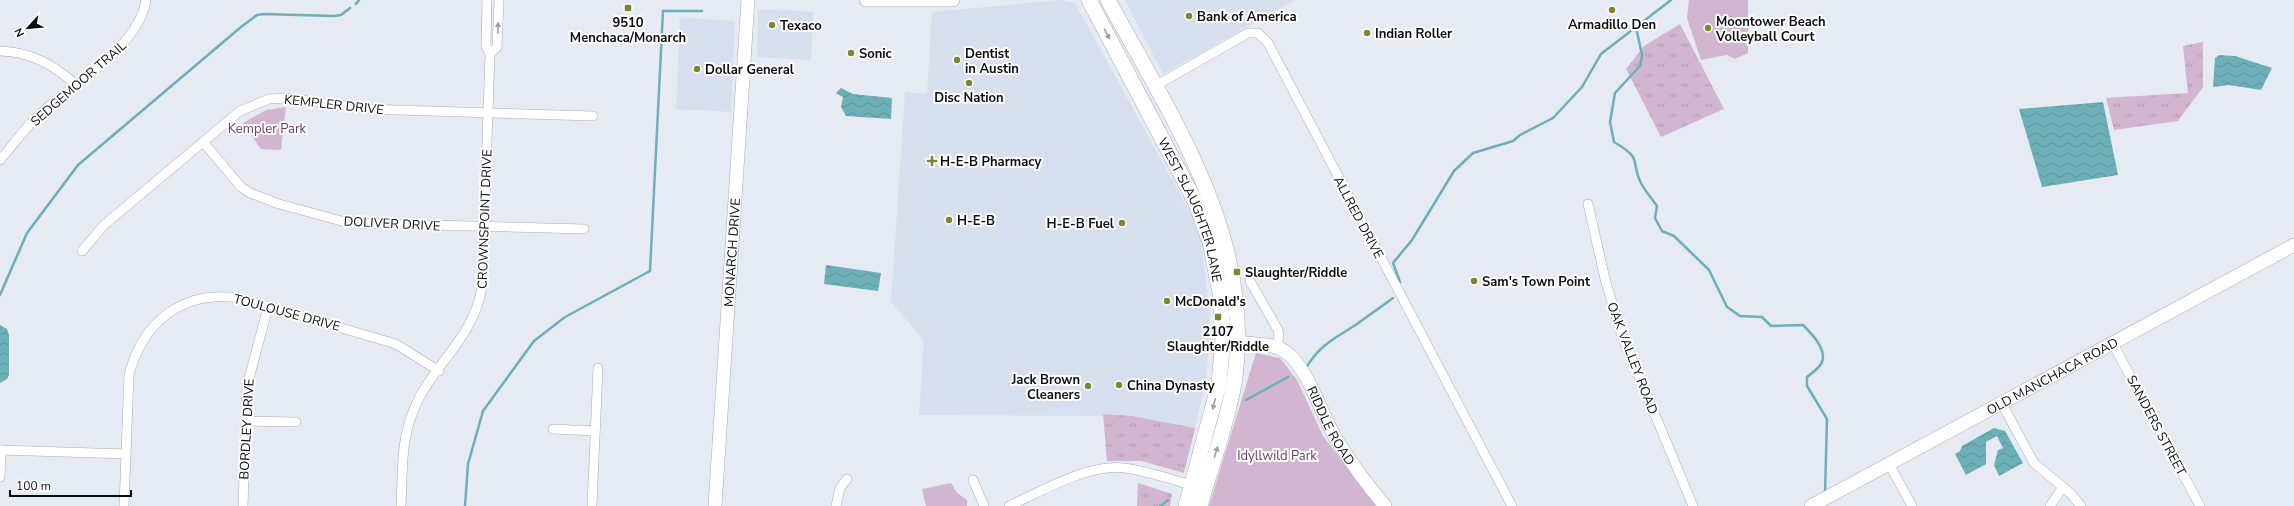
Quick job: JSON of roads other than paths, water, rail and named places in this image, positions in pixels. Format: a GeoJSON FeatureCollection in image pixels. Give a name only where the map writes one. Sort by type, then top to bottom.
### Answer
{"type":"FeatureCollection","features":[{"type":"Feature","properties":{"kind":"main road","name":"WEST SLAUGHTER LANE"},"geometry":{"type":"LineString","coordinates":[[1089,0],[1195,201],[1210,242],[1230,340]]}},
{"type":"Feature","properties":{"kind":"main road","name":"WEST SLAUGHTER LANE"},"geometry":{"type":"LineString","coordinates":[[1108,0],[1155,86],[1210,193],[1226,243],[1235,287],[1230,340],[1219,384],[1198,487],[1200,506]]}},
{"type":"Feature","properties":{"kind":"main road"},"geometry":{"type":"LineString","coordinates":[[1173,157],[1188,161],[1199,170]]}},
{"type":"Feature","properties":{"kind":"main road","name":"WEST SLAUGHTER LANE"},"geometry":{"type":"LineString","coordinates":[[1186,506],[1198,487]]}},
{"type":"Feature","properties":{"kind":"street","name":"SEDGEMOOR TRAIL"},"geometry":{"type":"LineString","coordinates":[[0,160],[42,112],[130,36],[140,21],[146,0]]}},
{"type":"Feature","properties":{"kind":"street","name":"CROWNSPOINT DRIVE"},"geometry":{"type":"LineString","coordinates":[[401,506],[403,440],[407,427],[420,397],[468,330],[479,304],[484,275],[490,54],[486,46],[487,0]]}},
{"type":"Feature","properties":{"kind":"street","name":"CROWNSPOINT DRIVE"},"geometry":{"type":"LineString","coordinates":[[490,54],[497,47],[499,0]]}},
{"type":"Feature","properties":{"kind":"street","name":"MONARCH DRIVE"},"geometry":{"type":"LineString","coordinates":[[715,506],[748,0]]}},
{"type":"Feature","properties":{"kind":"street"},"geometry":{"type":"LineString","coordinates":[[866,0],[953,0]]}},
{"type":"Feature","properties":{"kind":"street","name":"ALLRED DRIVE"},"geometry":{"type":"LineString","coordinates":[[1155,86],[1248,33],[1258,33],[1268,43],[1512,506]]}},
{"type":"Feature","properties":{"kind":"street"},"geometry":{"type":"LineString","coordinates":[[0,51],[12,51],[38,58],[57,68],[75,84]]}},
{"type":"Feature","properties":{"kind":"street","name":"KEMPLER DRIVE"},"geometry":{"type":"LineString","coordinates":[[82,251],[104,225],[204,143],[240,111],[269,99],[278,98],[366,109],[593,116]]}},
{"type":"Feature","properties":{"kind":"street","name":"DOLIVER DRIVE"},"geometry":{"type":"LineString","coordinates":[[204,143],[241,187],[250,193],[279,204],[349,223],[485,228],[584,229]]}},
{"type":"Feature","properties":{"kind":"street","name":"OAK VALLEY ROAD"},"geometry":{"type":"LineString","coordinates":[[1588,204],[1605,279],[1621,333],[1693,506]]}},
{"type":"Feature","properties":{"kind":"street","name":"OLD MANCHACA ROAD"},"geometry":{"type":"LineString","coordinates":[[1811,506],[2294,246]]}},
{"type":"Feature","properties":{"kind":"street"},"geometry":{"type":"LineString","coordinates":[[1250,281],[1278,330],[1279,338],[1276,347]]}},
{"type":"Feature","properties":{"kind":"street","name":"TOULOUSE DRIVE"},"geometry":{"type":"LineString","coordinates":[[124,506],[129,375],[137,348],[153,326],[174,309],[200,298],[226,296],[396,344],[438,371]]}},
{"type":"Feature","properties":{"kind":"street","name":"BORDLEY DRIVE"},"geometry":{"type":"LineString","coordinates":[[243,506],[249,373],[268,307]]}},
{"type":"Feature","properties":{"kind":"street","name":"RIDDLE ROAD"},"geometry":{"type":"LineString","coordinates":[[1230,340],[1276,347],[1286,352],[1297,363],[1338,442],[1384,506]]}},
{"type":"Feature","properties":{"kind":"street","name":"SANDERS STREET"},"geometry":{"type":"LineString","coordinates":[[2113,344],[2200,506]]}},
{"type":"Feature","properties":{"kind":"street"},"geometry":{"type":"LineString","coordinates":[[592,506],[598,368]]}},
{"type":"Feature","properties":{"kind":"street"},"geometry":{"type":"LineString","coordinates":[[2002,404],[2034,463],[2063,487],[2081,506]]}},
{"type":"Feature","properties":{"kind":"street"},"geometry":{"type":"LineString","coordinates":[[246,421],[296,422]]}},
{"type":"Feature","properties":{"kind":"street"},"geometry":{"type":"LineString","coordinates":[[553,428],[595,431]]}},
{"type":"Feature","properties":{"kind":"street"},"geometry":{"type":"LineString","coordinates":[[0,478],[0,450],[126,454]]}},
{"type":"Feature","properties":{"kind":"street"},"geometry":{"type":"LineString","coordinates":[[1889,464],[1912,506]]}},
{"type":"Feature","properties":{"kind":"street"},"geometry":{"type":"LineString","coordinates":[[1009,506],[1078,475],[1107,468],[1142,471],[1198,487]]}},
{"type":"Feature","properties":{"kind":"street"},"geometry":{"type":"LineString","coordinates":[[836,506],[840,488],[847,479]]}},
{"type":"Feature","properties":{"kind":"street"},"geometry":{"type":"LineString","coordinates":[[972,480],[984,506]]}},
{"type":"Feature","properties":{"kind":"street"},"geometry":{"type":"LineString","coordinates":[[2050,506],[2063,487]]}},
{"type":"Feature","properties":{"kind":"water"},"geometry":{"type":"Polygon","coordinates":[[[2219,55],[2235,56],[2272,68],[2261,90],[2229,85],[2213,87],[2215,58],[2219,55]]]}},
{"type":"Feature","properties":{"kind":"water"},"geometry":{"type":"Polygon","coordinates":[[[841,88],[853,94],[892,98],[891,119],[846,116],[841,107],[843,97],[836,93],[841,88]]]}},
{"type":"Feature","properties":{"kind":"water"},"geometry":{"type":"Polygon","coordinates":[[[2103,102],[2118,175],[2042,187],[2019,109],[2103,102]]]}},
{"type":"Feature","properties":{"kind":"water"},"geometry":{"type":"Polygon","coordinates":[[[826,265],[881,273],[878,291],[824,284],[826,265]]]}},
{"type":"Feature","properties":{"kind":"water"},"geometry":{"type":"Polygon","coordinates":[[[0,325],[7,329],[9,335],[9,375],[7,379],[0,383],[0,325]]]}},
{"type":"Feature","properties":{"kind":"water"},"geometry":{"type":"Polygon","coordinates":[[[1994,428],[2005,431],[2023,463],[1999,476],[1994,465],[1998,450],[2003,448],[1997,436],[1986,442],[1986,464],[1966,475],[1955,454],[1960,451],[1962,446],[1994,428]]]}},
{"type":"Feature","properties":{"kind":"waterway"},"geometry":{"type":"LineString","coordinates":[[356,4],[359,0]]}},
{"type":"Feature","properties":{"kind":"waterway"},"geometry":{"type":"LineString","coordinates":[[1671,0],[1636,27],[1642,55],[1640,66],[1615,93],[1610,122],[1614,142],[1624,148],[1633,157],[1638,177],[1647,193],[1657,206],[1655,218],[1662,231],[1674,236],[1709,270],[1727,307],[1740,316],[1762,317],[1771,326],[1803,325],[1821,348],[1823,359],[1818,368],[1807,377],[1807,386],[1827,419],[1825,494]]}},
{"type":"Feature","properties":{"kind":"waterway"},"geometry":{"type":"LineString","coordinates":[[0,295],[27,233],[78,165],[241,27],[257,15],[334,16],[341,15],[350,8]]}},
{"type":"Feature","properties":{"kind":"waterway"},"geometry":{"type":"LineString","coordinates":[[465,506],[468,464],[483,411],[534,341],[565,317],[650,271],[663,11],[702,11]]}},
{"type":"Feature","properties":{"kind":"waterway"},"geometry":{"type":"LineString","coordinates":[[1400,282],[1393,263],[1412,240],[1454,171],[1473,153],[1513,141],[1520,135],[1553,118],[1582,87],[1601,54],[1636,27]]}},
{"type":"Feature","properties":{"kind":"waterway"},"geometry":{"type":"LineString","coordinates":[[1306,368],[1317,353],[1329,342],[1393,298]]}},
{"type":"Feature","properties":{"kind":"waterway"},"geometry":{"type":"LineString","coordinates":[[1246,400],[1288,377]]}},
{"type":"Feature","properties":{"kind":"waterway"},"geometry":{"type":"LineString","coordinates":[[1161,506],[1168,500]]}},
{"type":"Feature","properties":{"kind":"place","name":"9510 Menchaca/Monarch"},"geometry":{"type":"Point","coordinates":[628,8]}},
{"type":"Feature","properties":{"kind":"place","name":"Armadillo Den"},"geometry":{"type":"Point","coordinates":[1612,10]}},
{"type":"Feature","properties":{"kind":"place","name":"Bank of America"},"geometry":{"type":"Point","coordinates":[1189,16]}},
{"type":"Feature","properties":{"kind":"place","name":"Texaco"},"geometry":{"type":"Point","coordinates":[772,25]}},
{"type":"Feature","properties":{"kind":"place","name":"Moontower Beach Volleyball Court"},"geometry":{"type":"Point","coordinates":[1708,28]}},
{"type":"Feature","properties":{"kind":"place","name":"Indian Roller"},"geometry":{"type":"Point","coordinates":[1367,33]}},
{"type":"Feature","properties":{"kind":"place","name":"Sonic"},"geometry":{"type":"Point","coordinates":[851,53]}},
{"type":"Feature","properties":{"kind":"place","name":"Dentist in Austin"},"geometry":{"type":"Point","coordinates":[957,60]}},
{"type":"Feature","properties":{"kind":"place","name":"Dollar General"},"geometry":{"type":"Point","coordinates":[697,69]}},
{"type":"Feature","properties":{"kind":"place","name":"Disc Nation"},"geometry":{"type":"Point","coordinates":[969,83]}},
{"type":"Feature","properties":{"kind":"place","name":"H-E-B Pharmacy"},"geometry":{"type":"Point","coordinates":[932,161]}},
{"type":"Feature","properties":{"kind":"place","name":"H-E-B"},"geometry":{"type":"Point","coordinates":[949,220]}},
{"type":"Feature","properties":{"kind":"place","name":"H-E-B Fuel"},"geometry":{"type":"Point","coordinates":[1122,223]}},
{"type":"Feature","properties":{"kind":"place","name":"Slaughter/Riddle"},"geometry":{"type":"Point","coordinates":[1237,272]}},
{"type":"Feature","properties":{"kind":"place","name":"Sam's Town Point"},"geometry":{"type":"Point","coordinates":[1474,281]}},
{"type":"Feature","properties":{"kind":"place","name":"McDonald's"},"geometry":{"type":"Point","coordinates":[1167,301]}},
{"type":"Feature","properties":{"kind":"place","name":"2107 Slaughter/Riddle"},"geometry":{"type":"Point","coordinates":[1218,317]}},
{"type":"Feature","properties":{"kind":"place","name":"China Dynasty"},"geometry":{"type":"Point","coordinates":[1119,385]}},
{"type":"Feature","properties":{"kind":"place","name":"Jack Brown Cleaners"},"geometry":{"type":"Point","coordinates":[1088,386]}},
{"type":"Feature","properties":{"kind":"park label","name":"Kempler Park"},"geometry":{"type":"Point","coordinates":[267,128]}},
{"type":"Feature","properties":{"kind":"park label","name":"Idyllwild Park"},"geometry":{"type":"Point","coordinates":[1277,455]}}]}
